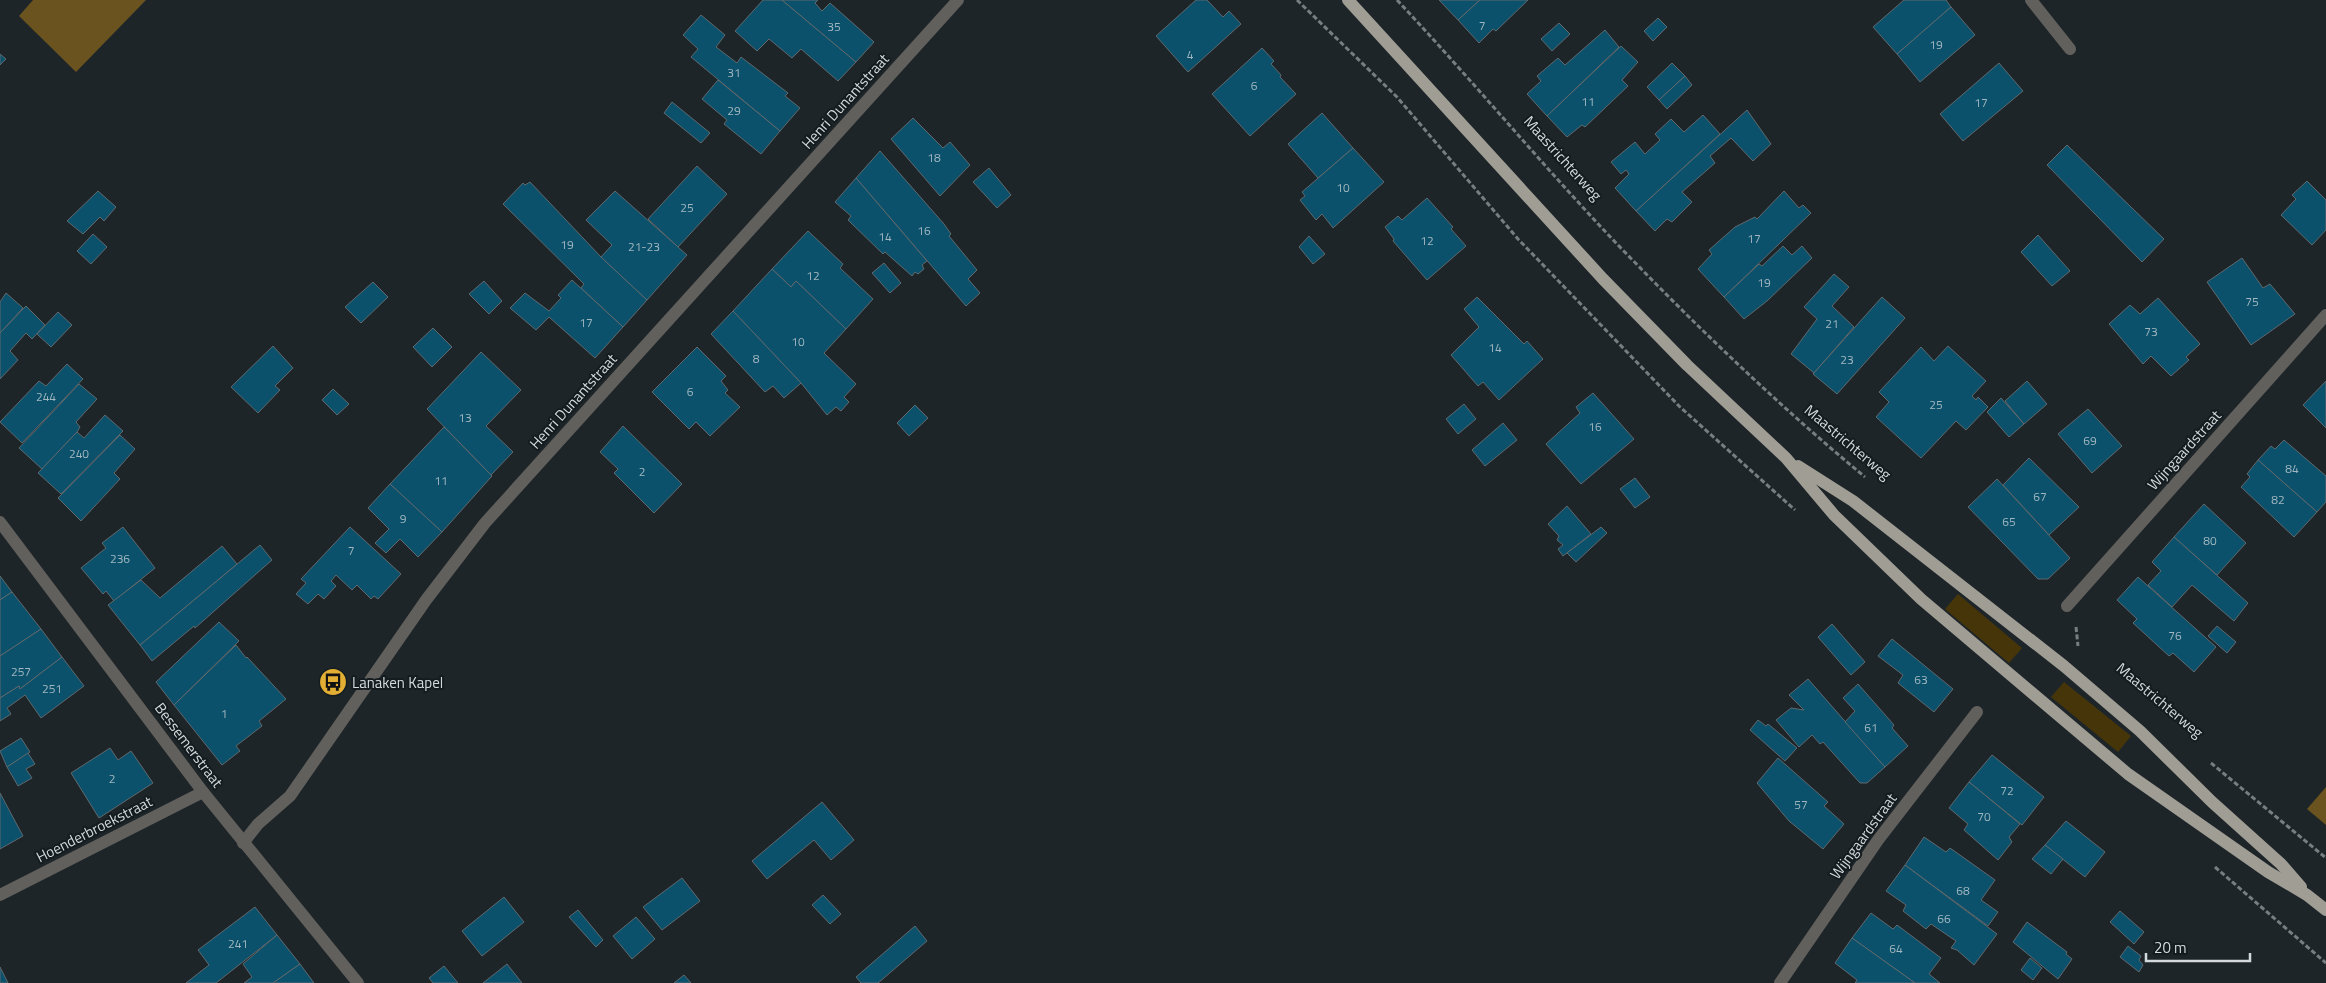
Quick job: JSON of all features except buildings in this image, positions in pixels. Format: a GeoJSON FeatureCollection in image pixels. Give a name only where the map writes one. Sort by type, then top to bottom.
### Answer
{"type":"FeatureCollection","features":[{"type":"Feature","properties":{"kind":"main road"},"geometry":{"type":"LineString","coordinates":[[1348,0],[1603,279],[1687,365],[1786,458],[1854,534],[1921,599],[2008,675],[2128,774],[2268,872],[2307,895],[2326,910]]}},
{"type":"Feature","properties":{"kind":"main road"},"geometry":{"type":"LineString","coordinates":[[1786,458],[1853,501],[2064,666],[2140,730],[2212,802],[2282,864],[2307,895]]}},
{"type":"Feature","properties":{"kind":"street"},"geometry":{"type":"LineString","coordinates":[[2031,0],[2070,49]]}},
{"type":"Feature","properties":{"kind":"street","name":"Henri Dunantstraat"},"geometry":{"type":"LineString","coordinates":[[243,843],[258,824],[290,796],[426,600],[485,523],[956,1]]}},
{"type":"Feature","properties":{"kind":"street","name":"Wijngaardstraat"},"geometry":{"type":"LineString","coordinates":[[2067,606],[2326,315]]}},
{"type":"Feature","properties":{"kind":"street","name":"Bessemerstraat"},"geometry":{"type":"LineString","coordinates":[[0,522],[203,792],[358,983]]}},
{"type":"Feature","properties":{"kind":"street","name":"Wijngaardstraat"},"geometry":{"type":"LineString","coordinates":[[1780,983],[1878,840],[1977,712]]}},
{"type":"Feature","properties":{"kind":"street","name":"Hoenderbroekstraat"},"geometry":{"type":"LineString","coordinates":[[0,895],[203,792]]}},
{"type":"Feature","properties":{"kind":"path","name":"Maastrichterweg"},"geometry":{"type":"LineString","coordinates":[[1397,0],[1616,243],[1656,284],[1796,420],[1872,483]]}},
{"type":"Feature","properties":{"kind":"path","name":"Maastrichterweg"},"geometry":{"type":"LineString","coordinates":[[2204,758],[2326,858]]}},
{"type":"Feature","properties":{"kind":"shaded area"},"geometry":{"type":"Polygon","coordinates":[[[33,0],[146,0],[76,72],[19,16],[33,0]]]}},
{"type":"Feature","properties":{"kind":"shaded area"},"geometry":{"type":"Polygon","coordinates":[[[1958,594],[2022,648],[2009,663],[1945,609],[1958,594]]]}},
{"type":"Feature","properties":{"kind":"shaded area"},"geometry":{"type":"Polygon","coordinates":[[[2064,682],[2131,736],[2118,752],[2051,697],[2064,682]]]}},
{"type":"Feature","properties":{"kind":"shaded area"},"geometry":{"type":"Polygon","coordinates":[[[2326,787],[2326,825],[2307,809],[2326,787]]]}},
{"type":"Feature","properties":{"kind":"place","name":"Lanaken Kapel"},"geometry":{"type":"Point","coordinates":[333,682]}}]}
